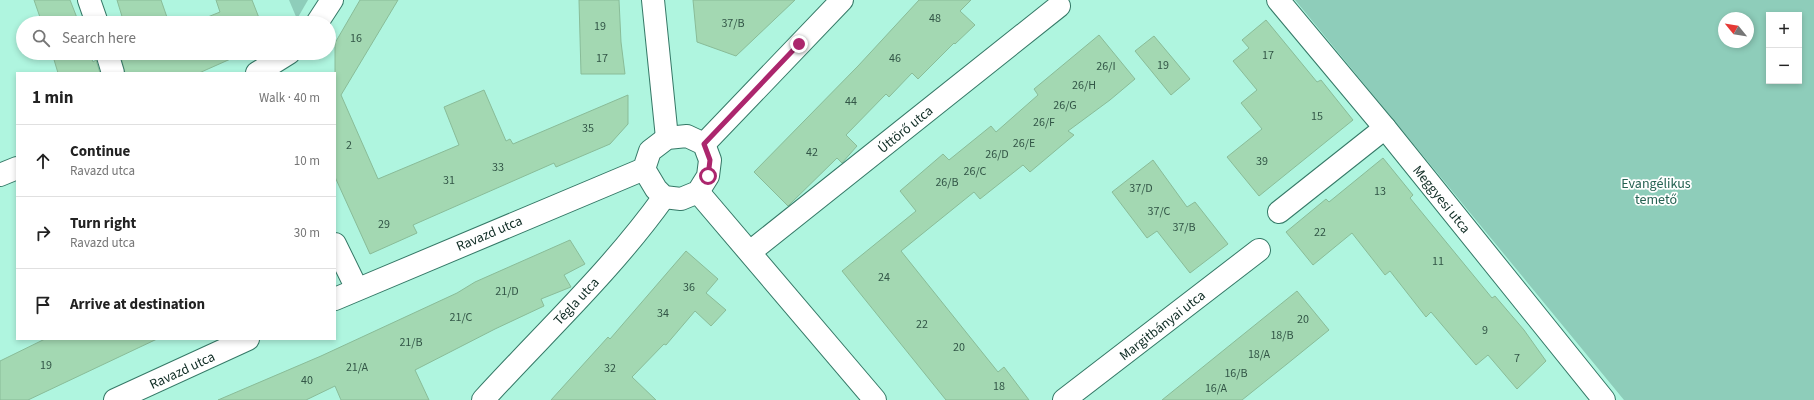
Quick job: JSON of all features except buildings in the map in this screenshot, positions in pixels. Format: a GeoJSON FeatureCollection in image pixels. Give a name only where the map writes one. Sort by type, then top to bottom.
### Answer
{"type":"FeatureCollection","features":[{"type":"Feature","properties":{"kind":"street"},"geometry":{"type":"LineString","coordinates":[[89,0],[94,16]]}},
{"type":"Feature","properties":{"kind":"street"},"geometry":{"type":"LineString","coordinates":[[322,16],[332,0]]}},
{"type":"Feature","properties":{"kind":"street"},"geometry":{"type":"LineString","coordinates":[[653,0],[667,138]]}},
{"type":"Feature","properties":{"kind":"street"},"geometry":{"type":"LineString","coordinates":[[704,144],[842,0]]}},
{"type":"Feature","properties":{"kind":"street","name":"Meggyesi utca"},"geometry":{"type":"LineString","coordinates":[[1278,0],[1385,128],[1604,400]]}},
{"type":"Feature","properties":{"kind":"street","name":"Úttörő utca"},"geometry":{"type":"LineString","coordinates":[[750,252],[1059,6]]}},
{"type":"Feature","properties":{"kind":"street"},"geometry":{"type":"LineString","coordinates":[[109,60],[113,72]]}},
{"type":"Feature","properties":{"kind":"street"},"geometry":{"type":"LineString","coordinates":[[259,72],[278,60]]}},
{"type":"Feature","properties":{"kind":"street"},"geometry":{"type":"LineString","coordinates":[[1279,212],[1385,128]]}},
{"type":"Feature","properties":{"kind":"street"},"geometry":{"type":"LineString","coordinates":[[687,136],[704,144],[710,160],[708,176],[698,192],[681,199],[664,197],[656,189],[644,169],[650,151],[667,138],[687,136]]}},
{"type":"Feature","properties":{"kind":"street"},"geometry":{"type":"LineString","coordinates":[[0,175],[16,168]]}},
{"type":"Feature","properties":{"kind":"street","name":"Ravazd utca"},"geometry":{"type":"LineString","coordinates":[[336,299],[644,169]]}},
{"type":"Feature","properties":{"kind":"street"},"geometry":{"type":"LineString","coordinates":[[698,192],[875,400]]}},
{"type":"Feature","properties":{"kind":"street","name":"Tégla utca"},"geometry":{"type":"LineString","coordinates":[[483,400],[628,244],[664,197]]}},
{"type":"Feature","properties":{"kind":"street"},"geometry":{"type":"LineString","coordinates":[[336,246],[357,289]]}},
{"type":"Feature","properties":{"kind":"street","name":"Margitbányai utca"},"geometry":{"type":"LineString","coordinates":[[1064,400],[1259,250]]}},
{"type":"Feature","properties":{"kind":"street","name":"Ravazd utca"},"geometry":{"type":"LineString","coordinates":[[115,400],[246,340]]}},
{"type":"Feature","properties":{"kind":"green space"},"geometry":{"type":"Polygon","coordinates":[[[289,0],[308,0],[299,16],[296,16],[289,0]]]}},
{"type":"Feature","properties":{"kind":"green space","name":"Evangélikus temető"},"geometry":{"type":"Polygon","coordinates":[[[1295,0],[1814,0],[1814,400],[1624,400],[1295,0]]]}},
{"type":"Feature","properties":{"kind":"route"},"geometry":{"type":"LineString","coordinates":[[708,176],[710,160],[704,144],[799,44]]}}]}
